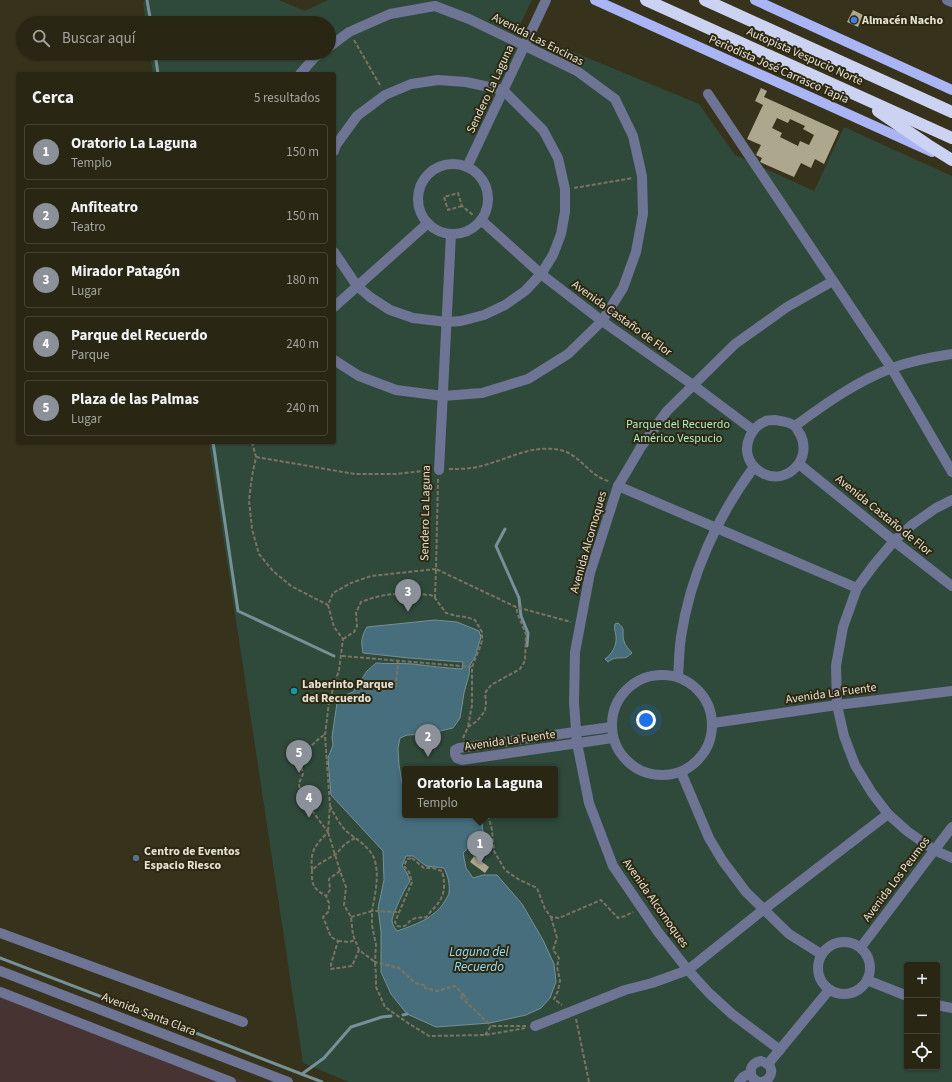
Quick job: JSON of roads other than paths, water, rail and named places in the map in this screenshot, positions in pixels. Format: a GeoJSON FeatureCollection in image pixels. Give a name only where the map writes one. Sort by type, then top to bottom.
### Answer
{"type":"FeatureCollection","features":[{"type":"Feature","properties":{"kind":"highway","name":"Autopista Vespucio Norte"},"geometry":{"type":"LineString","coordinates":[[646,0],[952,138]]}},
{"type":"Feature","properties":{"kind":"highway","name":"Autopista Vespucio Norte"},"geometry":{"type":"LineString","coordinates":[[705,0],[952,112]]}},
{"type":"Feature","properties":{"kind":"highway"},"geometry":{"type":"LineString","coordinates":[[853,93],[952,160]]}},
{"type":"Feature","properties":{"kind":"main road","name":"Periodista José Carrasco Tapia"},"geometry":{"type":"LineString","coordinates":[[595,0],[952,160]]}},
{"type":"Feature","properties":{"kind":"main road"},"geometry":{"type":"LineString","coordinates":[[755,0],[771,3],[952,90]]}},
{"type":"Feature","properties":{"kind":"street","name":"Sendero La Laguna"},"geometry":{"type":"LineString","coordinates":[[467,167],[546,0]]}},
{"type":"Feature","properties":{"kind":"street"},"geometry":{"type":"LineString","coordinates":[[947,0],[952,2]]}},
{"type":"Feature","properties":{"kind":"street","name":"Avenida Las Encinas"},"geometry":{"type":"LineString","coordinates":[[336,42],[349,32],[390,14],[435,6],[469,19],[577,71],[615,100],[632,136],[642,176],[643,214],[636,252],[623,288],[602,321],[568,354],[528,379],[482,393],[443,396],[396,390],[359,376],[336,361]]}},
{"type":"Feature","properties":{"kind":"street"},"geometry":{"type":"LineString","coordinates":[[302,72],[312,60]]}},
{"type":"Feature","properties":{"kind":"street"},"geometry":{"type":"LineString","coordinates":[[336,145],[357,116],[385,95],[411,84],[438,80],[466,82],[504,90],[543,130],[558,158],[565,190],[565,212],[561,234],[553,255],[541,274],[525,291],[505,305],[484,315],[461,321],[447,322],[413,318],[390,310],[370,297],[357,286],[336,255]]}},
{"type":"Feature","properties":{"kind":"street"},"geometry":{"type":"LineString","coordinates":[[708,94],[892,369],[952,472]]}},
{"type":"Feature","properties":{"kind":"street"},"geometry":{"type":"LineString","coordinates":[[456,164],[467,167],[476,172],[483,180],[487,190],[488,201],[486,211],[481,220],[472,228],[451,234],[442,232],[428,223],[420,211],[418,200],[420,188],[425,178],[433,170],[444,165],[456,164]]}},
{"type":"Feature","properties":{"kind":"street","name":"Avenida Castaño de Flor"},"geometry":{"type":"LineString","coordinates":[[481,220],[541,274],[602,321],[693,385],[753,430]]}},
{"type":"Feature","properties":{"kind":"street"},"geometry":{"type":"LineString","coordinates":[[336,305],[428,223]]}},
{"type":"Feature","properties":{"kind":"street","name":"Sendero La Laguna"},"geometry":{"type":"LineString","coordinates":[[439,470],[451,234]]}},
{"type":"Feature","properties":{"kind":"street","name":"Avenida Alcornoques"},"geometry":{"type":"LineString","coordinates":[[780,1050],[732,1014],[709,993],[688,970],[658,932],[613,866],[589,803],[577,744],[574,703],[575,652],[590,573],[618,486],[641,447],[668,411],[735,344],[787,307],[833,281]]}},
{"type":"Feature","properties":{"kind":"street"},"geometry":{"type":"LineString","coordinates":[[795,426],[818,409],[853,387],[892,369],[921,359],[952,354]]}},
{"type":"Feature","properties":{"kind":"street"},"geometry":{"type":"LineString","coordinates":[[775,420],[784,421],[795,426],[802,438],[804,446],[803,454],[795,469],[787,474],[770,476],[762,473],[754,467],[749,459],[747,451],[748,441],[753,430],[766,421],[775,420]]}},
{"type":"Feature","properties":{"kind":"street","name":"Avenida Castaño de Flor"},"geometry":{"type":"LineString","coordinates":[[799,464],[952,586]]}},
{"type":"Feature","properties":{"kind":"street"},"geometry":{"type":"LineString","coordinates":[[678,677],[680,638],[688,603],[699,569],[716,528],[739,487],[754,467]]}},
{"type":"Feature","properties":{"kind":"street"},"geometry":{"type":"LineString","coordinates":[[618,486],[857,588]]}},
{"type":"Feature","properties":{"kind":"street"},"geometry":{"type":"LineString","coordinates":[[952,500],[924,516],[894,541],[857,588],[843,627],[836,666],[837,705],[844,736],[856,765],[872,793],[888,814],[907,831],[934,850],[952,858]]}},
{"type":"Feature","properties":{"kind":"street"},"geometry":{"type":"LineString","coordinates":[[662,673],[678,677],[691,684],[702,694],[710,708],[713,723],[711,738],[705,752],[695,764],[681,772],[667,775],[651,774],[637,769],[625,760],[613,738],[611,727],[612,715],[619,699],[630,686],[645,678],[662,673]]}},
{"type":"Feature","properties":{"kind":"street","name":"Avenida La Fuente"},"geometry":{"type":"LineString","coordinates":[[713,723],[837,705],[952,691]]}},
{"type":"Feature","properties":{"kind":"street","name":"Avenida La Fuente"},"geometry":{"type":"LineString","coordinates":[[611,727],[459,748],[455,750],[455,754],[457,758],[462,760],[613,738]]}},
{"type":"Feature","properties":{"kind":"street"},"geometry":{"type":"LineString","coordinates":[[681,772],[709,838],[722,860],[746,892],[789,934],[821,954]]}},
{"type":"Feature","properties":{"kind":"street"},"geometry":{"type":"LineString","coordinates":[[535,1026],[625,990],[652,983],[688,970],[888,814]]}},
{"type":"Feature","properties":{"kind":"street","name":"Avenida Los Peumos"},"geometry":{"type":"LineString","coordinates":[[861,947],[952,827]]}},
{"type":"Feature","properties":{"kind":"street"},"geometry":{"type":"LineString","coordinates":[[0,933],[243,1022]]}},
{"type":"Feature","properties":{"kind":"street"},"geometry":{"type":"LineString","coordinates":[[841,941],[849,942],[861,947],[868,956],[871,971],[864,985],[858,991],[850,994],[842,994],[829,990],[821,981],[818,972],[818,964],[821,954],[833,944],[841,941]]}},
{"type":"Feature","properties":{"kind":"street","name":"Avenida Santa Clara"},"geometry":{"type":"LineString","coordinates":[[0,971],[288,1082]]}},
{"type":"Feature","properties":{"kind":"street"},"geometry":{"type":"LineString","coordinates":[[867,980],[904,995]]}},
{"type":"Feature","properties":{"kind":"street"},"geometry":{"type":"LineString","coordinates":[[768,1064],[829,990]]}},
{"type":"Feature","properties":{"kind":"street"},"geometry":{"type":"LineString","coordinates":[[0,992],[230,1082]]}},
{"type":"Feature","properties":{"kind":"street"},"geometry":{"type":"LineString","coordinates":[[940,1006],[952,1008]]}},
{"type":"Feature","properties":{"kind":"street"},"geometry":{"type":"LineString","coordinates":[[759,1082],[753,1079],[751,1073],[752,1066],[761,1061],[768,1064],[771,1070],[770,1076],[766,1081],[762,1082]]}},
{"type":"Feature","properties":{"kind":"street"},"geometry":{"type":"LineString","coordinates":[[739,1082],[743,1077],[751,1073]]}},
{"type":"Feature","properties":{"kind":"water","name":"Laguna del Recuerdo"},"geometry":{"type":"Polygon","coordinates":[[[435,620],[457,622],[479,631],[481,637],[475,657],[470,665],[460,718],[453,728],[427,734],[407,735],[400,738],[398,748],[402,783],[402,818],[481,818],[483,832],[463,853],[466,868],[473,878],[483,875],[497,875],[522,904],[543,940],[554,964],[556,982],[550,998],[541,1008],[526,1015],[490,1023],[436,1027],[407,1014],[391,994],[381,972],[381,932],[378,908],[384,880],[383,851],[331,795],[328,758],[333,745],[332,737],[337,703],[343,696],[353,692],[367,671],[376,663],[413,664],[462,669],[463,662],[363,653],[362,640],[367,627],[435,620]],[[406,856],[402,866],[410,881],[392,920],[392,923],[397,931],[424,920],[436,912],[449,894],[447,874],[444,868],[426,866],[413,856],[406,856]]]}},
{"type":"Feature","properties":{"kind":"water"},"geometry":{"type":"Polygon","coordinates":[[[618,623],[621,625],[623,630],[625,644],[632,653],[626,657],[615,658],[608,662],[605,659],[610,655],[615,646],[615,624],[618,623]]]}},
{"type":"Feature","properties":{"kind":"waterway"},"geometry":{"type":"LineString","coordinates":[[147,0],[150,16]]}},
{"type":"Feature","properties":{"kind":"waterway"},"geometry":{"type":"LineString","coordinates":[[156,60],[158,72]]}},
{"type":"Feature","properties":{"kind":"waterway"},"geometry":{"type":"LineString","coordinates":[[213,444],[238,611],[334,656]]}},
{"type":"Feature","properties":{"kind":"waterway"},"geometry":{"type":"LineString","coordinates":[[505,529],[496,546],[519,598],[521,616],[528,633],[527,646]]}},
{"type":"Feature","properties":{"kind":"waterway"},"geometry":{"type":"LineString","coordinates":[[0,958],[322,1082]]}},
{"type":"Feature","properties":{"kind":"waterway"},"geometry":{"type":"LineString","coordinates":[[403,1015],[407,1014]]}},
{"type":"Feature","properties":{"kind":"waterway"},"geometry":{"type":"LineString","coordinates":[[302,1074],[324,1058],[351,1027],[382,1017],[391,1016]]}},
{"type":"Feature","properties":{"kind":"place","name":"Almacén Nacho"},"geometry":{"type":"Point","coordinates":[854,20]}},
{"type":"Feature","properties":{"kind":"place","name":"Mirador Patagón"},"geometry":{"type":"Point","coordinates":[408,612]}},
{"type":"Feature","properties":{"kind":"place","name":"Laberinto Parque del Recuerdo"},"geometry":{"type":"Point","coordinates":[294,691]}},
{"type":"Feature","properties":{"kind":"place","name":"Anfiteatro"},"geometry":{"type":"Point","coordinates":[428,757]}},
{"type":"Feature","properties":{"kind":"place","name":"Plaza de las Palmas"},"geometry":{"type":"Point","coordinates":[299,773]}},
{"type":"Feature","properties":{"kind":"place","name":"Parque del Recuerdo"},"geometry":{"type":"Point","coordinates":[309,818]}},
{"type":"Feature","properties":{"kind":"place","name":"Centro de Eventos Espacio Riesco"},"geometry":{"type":"Point","coordinates":[136,858]}},
{"type":"Feature","properties":{"kind":"place","name":"Oratorio La Laguna"},"geometry":{"type":"Point","coordinates":[480,864]}},
{"type":"Feature","properties":{"kind":"park label","name":"Parque del Recuerdo Américo Vespucio"},"geometry":{"type":"Point","coordinates":[678,431]}}]}
